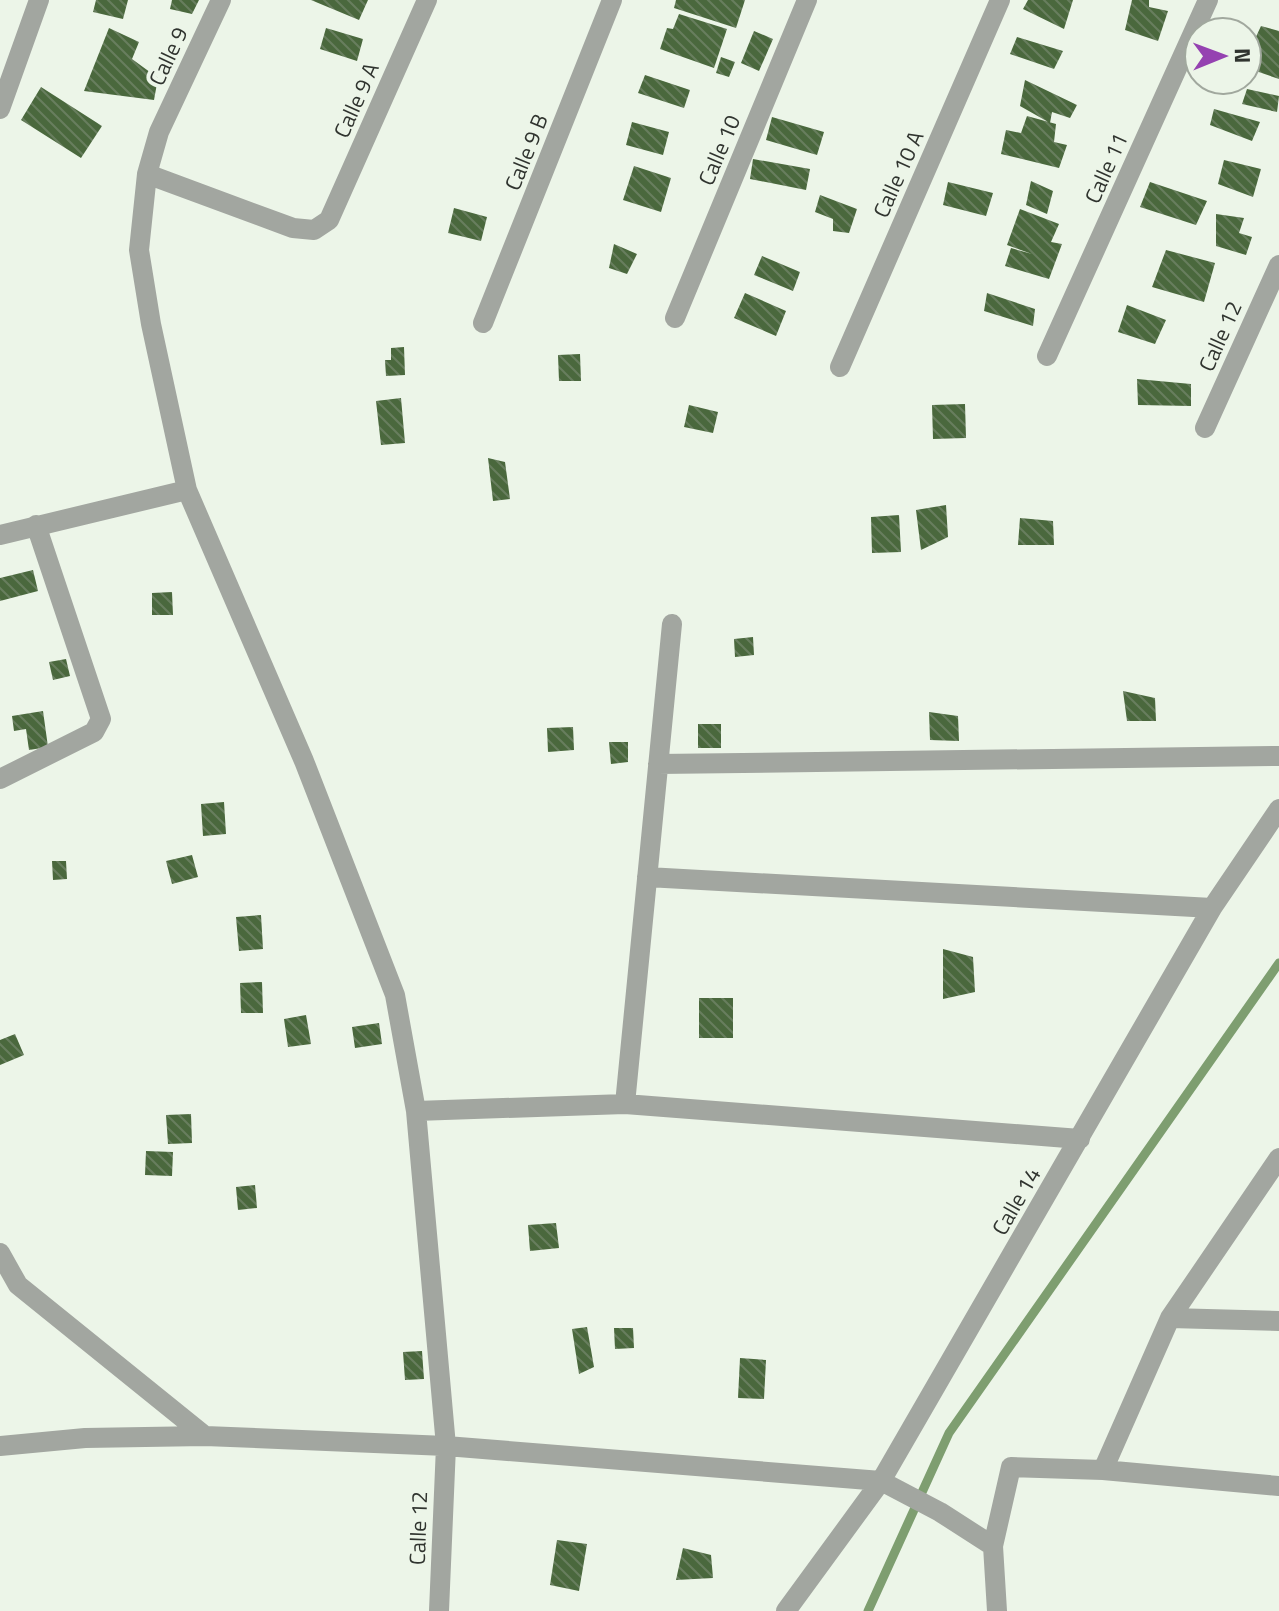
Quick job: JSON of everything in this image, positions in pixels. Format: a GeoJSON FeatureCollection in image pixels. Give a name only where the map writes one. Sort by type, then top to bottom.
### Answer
{"type":"FeatureCollection","features":[{"type":"Feature","properties":{"kind":"street"},"geometry":{"type":"LineString","coordinates":[[0,109],[39,0]]}},
{"type":"Feature","properties":{"kind":"street","name":"Calle 9"},"geometry":{"type":"LineString","coordinates":[[187,490],[151,324],[139,250],[147,174],[159,132],[221,0]]}},
{"type":"Feature","properties":{"kind":"street","name":"Calle 9 A"},"geometry":{"type":"LineString","coordinates":[[147,174],[293,228],[314,230],[329,220],[427,0]]}},
{"type":"Feature","properties":{"kind":"street","name":"Calle 9 B"},"geometry":{"type":"LineString","coordinates":[[483,323],[612,0]]}},
{"type":"Feature","properties":{"kind":"street","name":"Calle 10"},"geometry":{"type":"LineString","coordinates":[[675,318],[807,0]]}},
{"type":"Feature","properties":{"kind":"street","name":"Calle 10 A"},"geometry":{"type":"LineString","coordinates":[[840,367],[1000,0]]}},
{"type":"Feature","properties":{"kind":"street","name":"Calle 11"},"geometry":{"type":"LineString","coordinates":[[1047,356],[1208,0]]}},
{"type":"Feature","properties":{"kind":"street","name":"Calle 12"},"geometry":{"type":"LineString","coordinates":[[1205,428],[1279,265]]}},
{"type":"Feature","properties":{"kind":"street"},"geometry":{"type":"LineString","coordinates":[[0,535],[187,490]]}},
{"type":"Feature","properties":{"kind":"street","name":"Calle 12"},"geometry":{"type":"LineString","coordinates":[[187,490],[304,761],[395,995],[416,1111],[446,1446],[439,1611]]}},
{"type":"Feature","properties":{"kind":"street"},"geometry":{"type":"LineString","coordinates":[[0,779],[94,732],[101,719],[36,525]]}},
{"type":"Feature","properties":{"kind":"street"},"geometry":{"type":"LineString","coordinates":[[625,1104],[672,624]]}},
{"type":"Feature","properties":{"kind":"street"},"geometry":{"type":"LineString","coordinates":[[658,764],[1279,756]]}},
{"type":"Feature","properties":{"kind":"street","name":"Calle 14"},"geometry":{"type":"LineString","coordinates":[[786,1611],[890,1485],[1080,1139],[1212,908],[1279,809]]}},
{"type":"Feature","properties":{"kind":"street"},"geometry":{"type":"LineString","coordinates":[[647,877],[1212,908]]}},
{"type":"Feature","properties":{"kind":"street"},"geometry":{"type":"LineString","coordinates":[[416,1111],[625,1104],[1080,1139]]}},
{"type":"Feature","properties":{"kind":"street"},"geometry":{"type":"LineString","coordinates":[[1103,1470],[1170,1318],[1275,1170]]}},
{"type":"Feature","properties":{"kind":"street"},"geometry":{"type":"LineString","coordinates":[[0,1253],[18,1285],[205,1436]]}},
{"type":"Feature","properties":{"kind":"street"},"geometry":{"type":"LineString","coordinates":[[1170,1318],[1279,1321]]}},
{"type":"Feature","properties":{"kind":"street"},"geometry":{"type":"LineString","coordinates":[[0,1446],[85,1438],[205,1436],[446,1446],[890,1485],[993,1546]]}},
{"type":"Feature","properties":{"kind":"street"},"geometry":{"type":"LineString","coordinates":[[997,1611],[993,1546],[1011,1467],[1103,1470],[1279,1486]]}},
{"type":"Feature","properties":{"kind":"building"},"geometry":{"type":"Polygon","coordinates":[[[96,0],[128,0],[123,19],[93,12],[96,0]]]}},
{"type":"Feature","properties":{"kind":"building"},"geometry":{"type":"Polygon","coordinates":[[[172,0],[199,0],[192,14],[170,9],[172,0]]]}},
{"type":"Feature","properties":{"kind":"building"},"geometry":{"type":"Polygon","coordinates":[[[311,0],[368,0],[359,20],[311,0]]]}},
{"type":"Feature","properties":{"kind":"building"},"geometry":{"type":"Polygon","coordinates":[[[676,0],[745,0],[736,28],[674,8],[676,0]]]}},
{"type":"Feature","properties":{"kind":"building"},"geometry":{"type":"Polygon","coordinates":[[[1028,0],[1073,0],[1064,29],[1023,9],[1028,0]]]}},
{"type":"Feature","properties":{"kind":"building"},"geometry":{"type":"Polygon","coordinates":[[[1132,0],[1149,0],[1149,7],[1168,11],[1158,41],[1125,30],[1132,0]]]}},
{"type":"Feature","properties":{"kind":"building"},"geometry":{"type":"Polygon","coordinates":[[[679,14],[727,29],[714,68],[660,49],[667,28],[673,29],[679,14]]]}},
{"type":"Feature","properties":{"kind":"building"},"geometry":{"type":"Polygon","coordinates":[[[1263,27],[1279,31],[1279,79],[1263,74],[1263,27]]]}},
{"type":"Feature","properties":{"kind":"building"},"geometry":{"type":"Polygon","coordinates":[[[109,28],[139,42],[132,59],[158,78],[154,100],[84,91],[109,28]]]}},
{"type":"Feature","properties":{"kind":"building"},"geometry":{"type":"Polygon","coordinates":[[[326,28],[363,39],[357,61],[320,49],[326,28]]]}},
{"type":"Feature","properties":{"kind":"building"},"geometry":{"type":"Polygon","coordinates":[[[754,31],[773,39],[759,71],[741,63],[754,31]]]}},
{"type":"Feature","properties":{"kind":"building"},"geometry":{"type":"Polygon","coordinates":[[[1017,37],[1063,51],[1054,69],[1010,54],[1017,37]]]}},
{"type":"Feature","properties":{"kind":"building"},"geometry":{"type":"Polygon","coordinates":[[[721,57],[735,62],[729,77],[716,73],[721,57]]]}},
{"type":"Feature","properties":{"kind":"building"},"geometry":{"type":"Polygon","coordinates":[[[645,75],[690,90],[684,108],[638,93],[645,75]]]}},
{"type":"Feature","properties":{"kind":"building"},"geometry":{"type":"Polygon","coordinates":[[[1025,80],[1077,105],[1070,118],[1052,112],[1050,123],[1020,106],[1025,80]]]}},
{"type":"Feature","properties":{"kind":"building"},"geometry":{"type":"Polygon","coordinates":[[[41,87],[102,126],[81,158],[21,120],[41,87]]]}},
{"type":"Feature","properties":{"kind":"building"},"geometry":{"type":"Polygon","coordinates":[[[1263,92],[1279,96],[1277,112],[1242,104],[1245,96],[1263,96],[1263,92]]]}},
{"type":"Feature","properties":{"kind":"building"},"geometry":{"type":"Polygon","coordinates":[[[1214,109],[1260,122],[1252,141],[1210,125],[1214,109]]]}},
{"type":"Feature","properties":{"kind":"building"},"geometry":{"type":"Polygon","coordinates":[[[1027,116],[1056,124],[1054,142],[1067,145],[1059,168],[1001,154],[1006,130],[1021,133],[1027,116]]]}},
{"type":"Feature","properties":{"kind":"building"},"geometry":{"type":"Polygon","coordinates":[[[772,117],[824,132],[817,155],[766,140],[772,117]]]}},
{"type":"Feature","properties":{"kind":"building"},"geometry":{"type":"Polygon","coordinates":[[[632,122],[669,132],[663,155],[626,145],[632,122]]]}},
{"type":"Feature","properties":{"kind":"building"},"geometry":{"type":"Polygon","coordinates":[[[753,159],[810,169],[806,190],[750,179],[753,159]]]}},
{"type":"Feature","properties":{"kind":"building"},"geometry":{"type":"Polygon","coordinates":[[[1224,160],[1261,169],[1253,197],[1218,184],[1224,160]]]}},
{"type":"Feature","properties":{"kind":"building"},"geometry":{"type":"Polygon","coordinates":[[[634,166],[671,178],[661,212],[623,200],[634,166]]]}},
{"type":"Feature","properties":{"kind":"building"},"geometry":{"type":"Polygon","coordinates":[[[1031,181],[1053,191],[1047,214],[1026,205],[1031,181]]]}},
{"type":"Feature","properties":{"kind":"building"},"geometry":{"type":"Polygon","coordinates":[[[948,182],[993,193],[986,216],[943,205],[948,182]]]}},
{"type":"Feature","properties":{"kind":"building"},"geometry":{"type":"Polygon","coordinates":[[[1150,182],[1207,201],[1196,225],[1140,207],[1150,182]]]}},
{"type":"Feature","properties":{"kind":"building"},"geometry":{"type":"Polygon","coordinates":[[[820,195],[857,209],[849,233],[833,231],[833,219],[815,212],[820,195]]]}},
{"type":"Feature","properties":{"kind":"building"},"geometry":{"type":"Polygon","coordinates":[[[454,208],[487,217],[481,241],[448,233],[454,208]]]}},
{"type":"Feature","properties":{"kind":"building"},"geometry":{"type":"Polygon","coordinates":[[[1020,209],[1059,224],[1051,242],[1062,244],[1049,279],[1005,266],[1011,248],[1032,254],[1007,245],[1020,209]]]}},
{"type":"Feature","properties":{"kind":"building"},"geometry":{"type":"Polygon","coordinates":[[[1216,214],[1244,218],[1239,233],[1252,237],[1246,255],[1216,246],[1216,214]]]}},
{"type":"Feature","properties":{"kind":"building"},"geometry":{"type":"Polygon","coordinates":[[[614,244],[637,254],[627,274],[609,268],[614,244]]]}},
{"type":"Feature","properties":{"kind":"building"},"geometry":{"type":"Polygon","coordinates":[[[1166,250],[1215,263],[1204,302],[1152,287],[1166,250]]]}},
{"type":"Feature","properties":{"kind":"building"},"geometry":{"type":"Polygon","coordinates":[[[762,256],[800,272],[793,291],[754,275],[762,256]]]}},
{"type":"Feature","properties":{"kind":"building"},"geometry":{"type":"Polygon","coordinates":[[[745,293],[786,311],[776,336],[734,318],[745,293]]]}},
{"type":"Feature","properties":{"kind":"building"},"geometry":{"type":"Polygon","coordinates":[[[987,293],[1035,309],[1033,326],[984,311],[987,293]]]}},
{"type":"Feature","properties":{"kind":"building"},"geometry":{"type":"Polygon","coordinates":[[[1127,305],[1166,320],[1155,344],[1118,332],[1127,305]]]}},
{"type":"Feature","properties":{"kind":"building"},"geometry":{"type":"Polygon","coordinates":[[[404,347],[405,375],[386,376],[385,360],[391,360],[391,348],[404,347]]]}},
{"type":"Feature","properties":{"kind":"building"},"geometry":{"type":"Polygon","coordinates":[[[580,354],[581,381],[559,381],[558,355],[580,354]]]}},
{"type":"Feature","properties":{"kind":"building"},"geometry":{"type":"Polygon","coordinates":[[[1137,379],[1191,384],[1191,406],[1138,405],[1137,379]]]}},
{"type":"Feature","properties":{"kind":"building"},"geometry":{"type":"Polygon","coordinates":[[[401,398],[405,443],[381,445],[376,401],[401,398]]]}},
{"type":"Feature","properties":{"kind":"building"},"geometry":{"type":"Polygon","coordinates":[[[965,404],[966,438],[933,439],[932,405],[965,404]]]}},
{"type":"Feature","properties":{"kind":"building"},"geometry":{"type":"Polygon","coordinates":[[[689,405],[718,412],[713,433],[684,427],[689,405]]]}},
{"type":"Feature","properties":{"kind":"building"},"geometry":{"type":"Polygon","coordinates":[[[488,458],[505,462],[510,499],[493,501],[488,458]]]}},
{"type":"Feature","properties":{"kind":"building"},"geometry":{"type":"Polygon","coordinates":[[[946,505],[948,537],[921,550],[916,510],[946,505]]]}},
{"type":"Feature","properties":{"kind":"building"},"geometry":{"type":"Polygon","coordinates":[[[899,515],[901,552],[872,553],[871,517],[899,515]]]}},
{"type":"Feature","properties":{"kind":"building"},"geometry":{"type":"Polygon","coordinates":[[[1020,518],[1053,521],[1054,545],[1018,545],[1020,518]]]}},
{"type":"Feature","properties":{"kind":"building"},"geometry":{"type":"Polygon","coordinates":[[[33,570],[38,591],[0,601],[0,578],[33,570]]]}},
{"type":"Feature","properties":{"kind":"building"},"geometry":{"type":"Polygon","coordinates":[[[172,592],[173,615],[152,615],[152,593],[172,592]]]}},
{"type":"Feature","properties":{"kind":"building"},"geometry":{"type":"Polygon","coordinates":[[[753,637],[754,655],[735,657],[734,639],[753,637]]]}},
{"type":"Feature","properties":{"kind":"building"},"geometry":{"type":"Polygon","coordinates":[[[66,659],[70,676],[53,680],[49,662],[66,659]]]}},
{"type":"Feature","properties":{"kind":"building"},"geometry":{"type":"Polygon","coordinates":[[[1123,691],[1155,698],[1156,721],[1127,721],[1123,691]]]}},
{"type":"Feature","properties":{"kind":"building"},"geometry":{"type":"Polygon","coordinates":[[[43,711],[48,747],[29,750],[26,729],[14,731],[12,716],[43,711]]]}},
{"type":"Feature","properties":{"kind":"building"},"geometry":{"type":"Polygon","coordinates":[[[929,712],[958,716],[959,741],[930,740],[929,712]]]}},
{"type":"Feature","properties":{"kind":"building"},"geometry":{"type":"Polygon","coordinates":[[[698,724],[721,724],[721,748],[698,748],[698,724]]]}},
{"type":"Feature","properties":{"kind":"building"},"geometry":{"type":"Polygon","coordinates":[[[573,727],[574,750],[548,752],[547,728],[573,727]]]}},
{"type":"Feature","properties":{"kind":"building"},"geometry":{"type":"Polygon","coordinates":[[[609,742],[628,742],[628,762],[611,764],[609,742]]]}},
{"type":"Feature","properties":{"kind":"building"},"geometry":{"type":"Polygon","coordinates":[[[224,802],[226,834],[203,836],[201,804],[224,802]]]}},
{"type":"Feature","properties":{"kind":"building"},"geometry":{"type":"Polygon","coordinates":[[[192,855],[198,877],[172,884],[166,861],[192,855]]]}},
{"type":"Feature","properties":{"kind":"building"},"geometry":{"type":"Polygon","coordinates":[[[52,861],[66,861],[67,879],[53,880],[52,861]]]}},
{"type":"Feature","properties":{"kind":"building"},"geometry":{"type":"Polygon","coordinates":[[[261,915],[263,949],[239,951],[236,917],[261,915]]]}},
{"type":"Feature","properties":{"kind":"building"},"geometry":{"type":"Polygon","coordinates":[[[943,949],[973,957],[975,992],[943,999],[943,949]]]}},
{"type":"Feature","properties":{"kind":"building"},"geometry":{"type":"Polygon","coordinates":[[[262,982],[263,1013],[241,1013],[240,983],[262,982]]]}},
{"type":"Feature","properties":{"kind":"building"},"geometry":{"type":"Polygon","coordinates":[[[699,998],[733,998],[733,1038],[699,1038],[699,998]]]}},
{"type":"Feature","properties":{"kind":"building"},"geometry":{"type":"Polygon","coordinates":[[[306,1015],[311,1044],[288,1047],[284,1019],[306,1015]]]}},
{"type":"Feature","properties":{"kind":"building"},"geometry":{"type":"Polygon","coordinates":[[[379,1023],[382,1044],[355,1048],[352,1027],[379,1023]]]}},
{"type":"Feature","properties":{"kind":"building"},"geometry":{"type":"Polygon","coordinates":[[[15,1034],[24,1055],[0,1065],[0,1040],[15,1034]]]}},
{"type":"Feature","properties":{"kind":"building"},"geometry":{"type":"Polygon","coordinates":[[[191,1114],[192,1143],[168,1144],[166,1115],[191,1114]]]}},
{"type":"Feature","properties":{"kind":"building"},"geometry":{"type":"Polygon","coordinates":[[[146,1151],[173,1152],[172,1176],[145,1175],[146,1151]]]}},
{"type":"Feature","properties":{"kind":"building"},"geometry":{"type":"Polygon","coordinates":[[[255,1185],[257,1208],[238,1210],[236,1187],[255,1185]]]}},
{"type":"Feature","properties":{"kind":"building"},"geometry":{"type":"Polygon","coordinates":[[[556,1223],[559,1248],[530,1251],[528,1225],[556,1223]]]}},
{"type":"Feature","properties":{"kind":"building"},"geometry":{"type":"Polygon","coordinates":[[[587,1327],[594,1367],[579,1374],[572,1329],[587,1327]]]}},
{"type":"Feature","properties":{"kind":"building"},"geometry":{"type":"Polygon","coordinates":[[[614,1328],[633,1328],[634,1348],[615,1349],[614,1328]]]}},
{"type":"Feature","properties":{"kind":"building"},"geometry":{"type":"Polygon","coordinates":[[[422,1351],[424,1379],[405,1380],[403,1352],[422,1351]]]}},
{"type":"Feature","properties":{"kind":"building"},"geometry":{"type":"Polygon","coordinates":[[[740,1358],[766,1360],[764,1399],[738,1398],[740,1358]]]}},
{"type":"Feature","properties":{"kind":"building"},"geometry":{"type":"Polygon","coordinates":[[[557,1540],[587,1544],[579,1591],[550,1585],[557,1540]]]}},
{"type":"Feature","properties":{"kind":"building"},"geometry":{"type":"Polygon","coordinates":[[[683,1548],[711,1555],[713,1578],[676,1580],[683,1548]]]}},
{"type":"Feature","properties":{"kind":"waterway"},"geometry":{"type":"LineString","coordinates":[[868,1611],[949,1433],[1279,963]]}}]}
